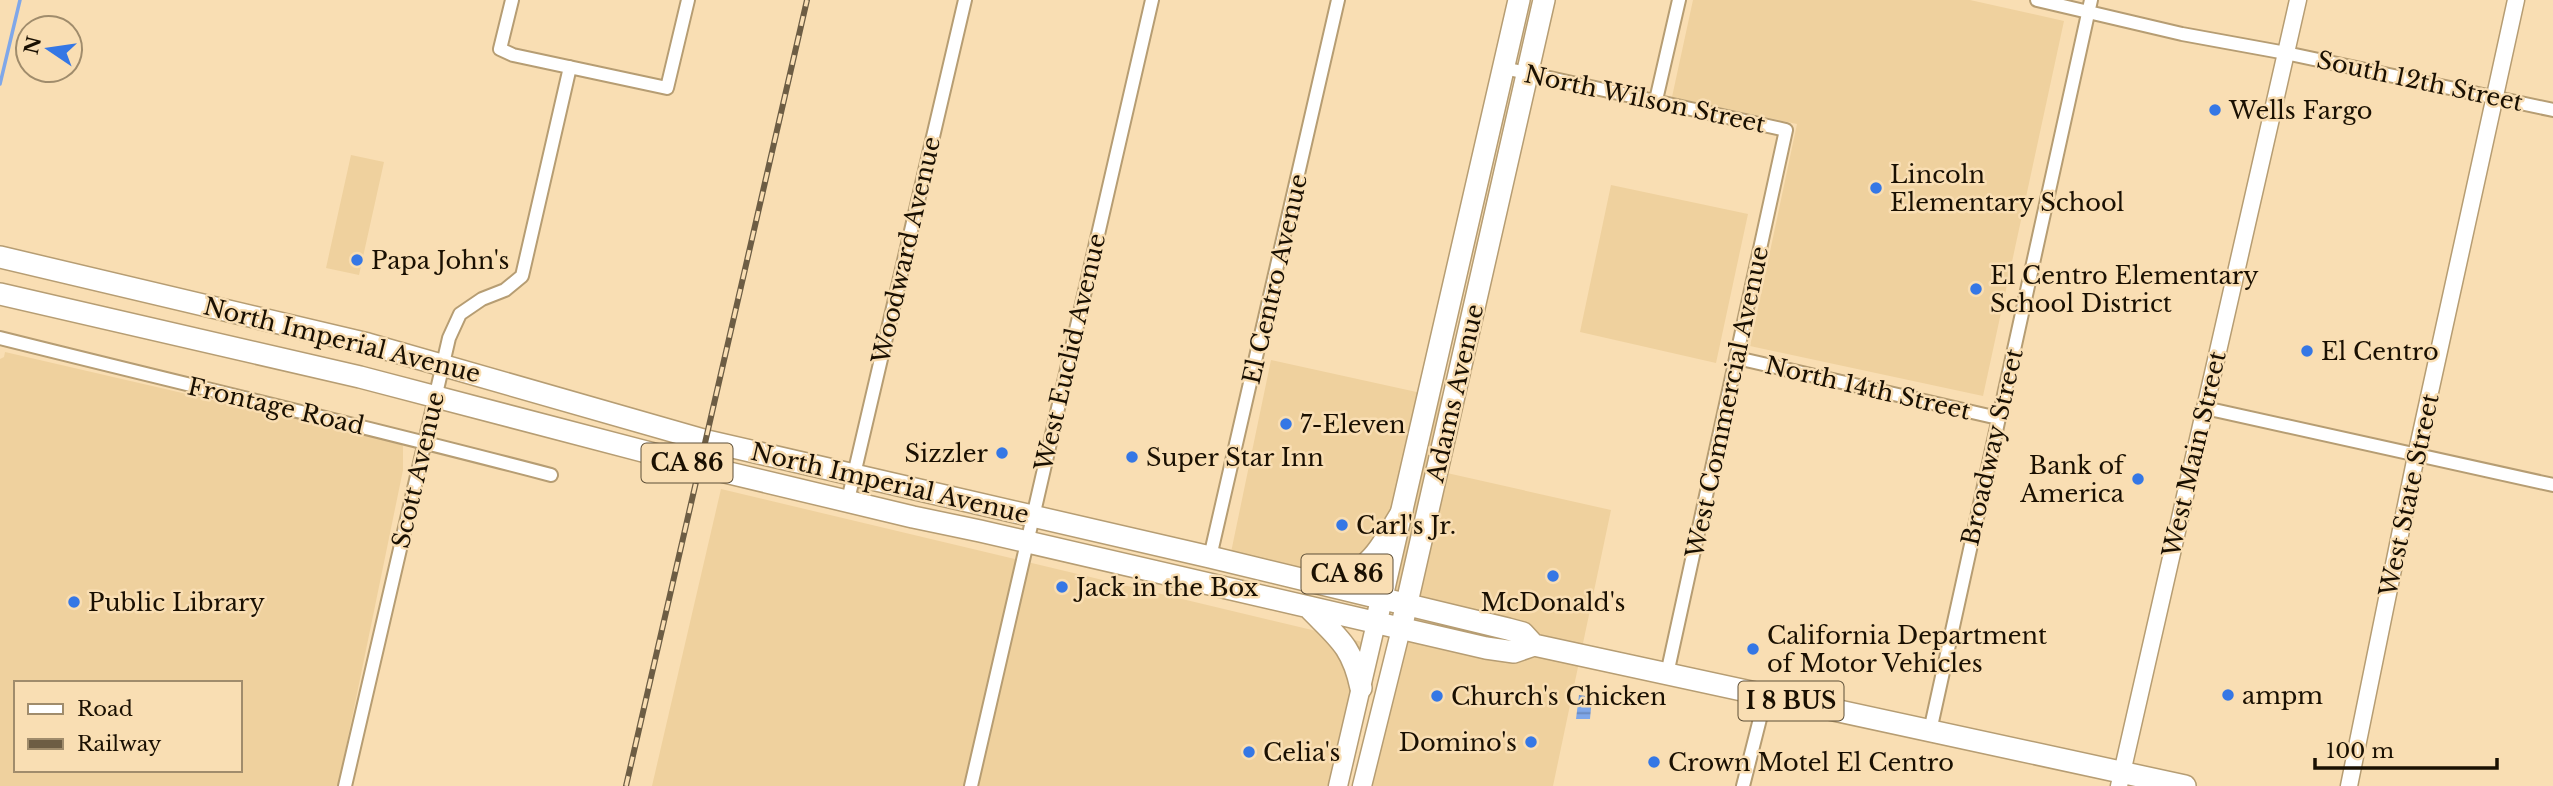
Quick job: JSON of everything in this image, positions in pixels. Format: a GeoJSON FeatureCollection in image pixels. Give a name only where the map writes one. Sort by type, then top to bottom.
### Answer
{"type":"FeatureCollection","features":[{"type":"Feature","properties":{"kind":"main road","name":"Adams Avenue"},"geometry":{"type":"LineString","coordinates":[[1338,786],[1519,0]]}},
{"type":"Feature","properties":{"kind":"main road","name":"Adams Avenue"},"geometry":{"type":"LineString","coordinates":[[1362,786],[1407,605],[1544,0]]}},
{"type":"Feature","properties":{"kind":"main road","name":"North Imperial Avenue"},"geometry":{"type":"LineString","coordinates":[[0,257],[368,344],[707,441],[1262,569],[1523,634],[1534,645]]}},
{"type":"Feature","properties":{"kind":"main road","name":"North Imperial Avenue"},"geometry":{"type":"LineString","coordinates":[[0,294],[435,397],[700,466],[913,517],[1401,629],[1514,652],[1534,645],[1930,731],[2121,779]]}},
{"type":"Feature","properties":{"kind":"main road","name":"CA 86"},"geometry":{"type":"LineString","coordinates":[[1262,569],[1332,578],[1351,572],[1365,565],[1377,552],[1402,512]]}},
{"type":"Feature","properties":{"kind":"main road"},"geometry":{"type":"LineString","coordinates":[[1306,606],[1348,648],[1357,667],[1361,688]]}},
{"type":"Feature","properties":{"kind":"main road","name":"I 8 BUS"},"geometry":{"type":"LineString","coordinates":[[2121,779],[2185,786]]}},
{"type":"Feature","properties":{"kind":"street"},"geometry":{"type":"LineString","coordinates":[[512,0],[500,49],[513,55],[667,88],[688,0]]}},
{"type":"Feature","properties":{"kind":"street","name":"Woodward Avenue"},"geometry":{"type":"LineString","coordinates":[[848,500],[965,0]]}},
{"type":"Feature","properties":{"kind":"street","name":"West Euclid Avenue"},"geometry":{"type":"LineString","coordinates":[[971,786],[1152,0]]}},
{"type":"Feature","properties":{"kind":"street","name":"El Centro Avenue"},"geometry":{"type":"LineString","coordinates":[[1210,557],[1338,0]]}},
{"type":"Feature","properties":{"kind":"street"},"geometry":{"type":"LineString","coordinates":[[1656,100],[1679,0]]}},
{"type":"Feature","properties":{"kind":"street","name":"South 12th Street"},"geometry":{"type":"LineString","coordinates":[[2037,0],[2089,6],[2182,34],[2286,53],[2553,110]]}},
{"type":"Feature","properties":{"kind":"street","name":"West Main Street"},"geometry":{"type":"LineString","coordinates":[[2121,779],[2298,0]]}},
{"type":"Feature","properties":{"kind":"street","name":"West State Street"},"geometry":{"type":"LineString","coordinates":[[2349,786],[2416,456],[2516,0]]}},
{"type":"Feature","properties":{"kind":"street","name":"Broadway Street"},"geometry":{"type":"LineString","coordinates":[[1930,731],[2089,6]]}},
{"type":"Feature","properties":{"kind":"street","name":"Scott Avenue"},"geometry":{"type":"LineString","coordinates":[[345,786],[449,338],[460,314],[482,299],[505,290],[522,276],[570,67]]}},
{"type":"Feature","properties":{"kind":"street","name":"North Wilson Street"},"geometry":{"type":"LineString","coordinates":[[1504,68],[1786,130]]}},
{"type":"Feature","properties":{"kind":"street","name":"West Commercial Avenue"},"geometry":{"type":"LineString","coordinates":[[1667,674],[1786,130]]}},
{"type":"Feature","properties":{"kind":"street","name":"Frontage Road"},"geometry":{"type":"LineString","coordinates":[[0,338],[216,393],[425,441],[551,475]]}},
{"type":"Feature","properties":{"kind":"street","name":"North 14th Street"},"geometry":{"type":"LineString","coordinates":[[1737,358],[1998,418]]}},
{"type":"Feature","properties":{"kind":"street"},"geometry":{"type":"LineString","coordinates":[[2205,408],[2553,485]]}},
{"type":"Feature","properties":{"kind":"street"},"geometry":{"type":"LineString","coordinates":[[1743,786],[1766,695]]}},
{"type":"Feature","properties":{"kind":"shaded area","name":"Lincoln Elementary School"},"geometry":{"type":"Polygon","coordinates":[[[1693,0],[1970,0],[2064,21],[1983,396],[1750,346],[1797,124],[1672,97],[1693,0]]]}},
{"type":"Feature","properties":{"kind":"shaded area"},"geometry":{"type":"Polygon","coordinates":[[[351,155],[384,162],[359,275],[326,268],[351,155]]]}},
{"type":"Feature","properties":{"kind":"shaded area"},"geometry":{"type":"Polygon","coordinates":[[[1611,185],[1748,214],[1716,363],[1580,332],[1611,185]]]}},
{"type":"Feature","properties":{"kind":"shaded area"},"geometry":{"type":"Polygon","coordinates":[[[5,352],[204,398],[392,436],[403,446],[403,470],[338,786],[0,786],[0,359],[5,352]]]}},
{"type":"Feature","properties":{"kind":"shaded area"},"geometry":{"type":"Polygon","coordinates":[[[1271,360],[1453,400],[1438,471],[1611,510],[1553,786],[1362,786],[1407,605],[1229,562],[1271,360]]]}},
{"type":"Feature","properties":{"kind":"shaded area"},"geometry":{"type":"Polygon","coordinates":[[[721,489],[1371,644],[1339,786],[652,786],[721,489]]]}},
{"type":"Feature","properties":{"kind":"water"},"geometry":{"type":"Polygon","coordinates":[[[1579,695],[1592,697],[1590,719],[1576,719],[1579,695]]]}},
{"type":"Feature","properties":{"kind":"waterway"},"geometry":{"type":"LineString","coordinates":[[0,84],[20,0]]}},
{"type":"Feature","properties":{"kind":"railway"},"geometry":{"type":"LineString","coordinates":[[626,786],[807,0]]}},
{"type":"Feature","properties":{"kind":"place","name":"Wells Fargo"},"geometry":{"type":"Point","coordinates":[2215,110]}},
{"type":"Feature","properties":{"kind":"place","name":"Lincoln Elementary School"},"geometry":{"type":"Point","coordinates":[1876,188]}},
{"type":"Feature","properties":{"kind":"place","name":"Papa John's"},"geometry":{"type":"Point","coordinates":[357,260]}},
{"type":"Feature","properties":{"kind":"place","name":"El Centro Elementary School District"},"geometry":{"type":"Point","coordinates":[1976,289]}},
{"type":"Feature","properties":{"kind":"place","name":"El Centro"},"geometry":{"type":"Point","coordinates":[2307,351]}},
{"type":"Feature","properties":{"kind":"place","name":"7-Eleven"},"geometry":{"type":"Point","coordinates":[1286,424]}},
{"type":"Feature","properties":{"kind":"place","name":"Sizzler"},"geometry":{"type":"Point","coordinates":[1002,453]}},
{"type":"Feature","properties":{"kind":"place","name":"Super Star Inn"},"geometry":{"type":"Point","coordinates":[1132,457]}},
{"type":"Feature","properties":{"kind":"place","name":"Bank of America"},"geometry":{"type":"Point","coordinates":[2138,479]}},
{"type":"Feature","properties":{"kind":"place","name":"Carl's Jr."},"geometry":{"type":"Point","coordinates":[1342,525]}},
{"type":"Feature","properties":{"kind":"place","name":"McDonald's"},"geometry":{"type":"Point","coordinates":[1553,576]}},
{"type":"Feature","properties":{"kind":"place","name":"Jack in the Box"},"geometry":{"type":"Point","coordinates":[1062,587]}},
{"type":"Feature","properties":{"kind":"place","name":"Public Library"},"geometry":{"type":"Point","coordinates":[74,602]}},
{"type":"Feature","properties":{"kind":"place","name":"California Department of Motor Vehicles"},"geometry":{"type":"Point","coordinates":[1753,649]}},
{"type":"Feature","properties":{"kind":"place","name":"ampm"},"geometry":{"type":"Point","coordinates":[2228,695]}},
{"type":"Feature","properties":{"kind":"place","name":"Church's Chicken"},"geometry":{"type":"Point","coordinates":[1437,696]}},
{"type":"Feature","properties":{"kind":"place","name":"Domino's"},"geometry":{"type":"Point","coordinates":[1531,742]}},
{"type":"Feature","properties":{"kind":"place","name":"Celia's"},"geometry":{"type":"Point","coordinates":[1249,752]}},
{"type":"Feature","properties":{"kind":"place","name":"Crown Motel El Centro"},"geometry":{"type":"Point","coordinates":[1654,762]}}]}
